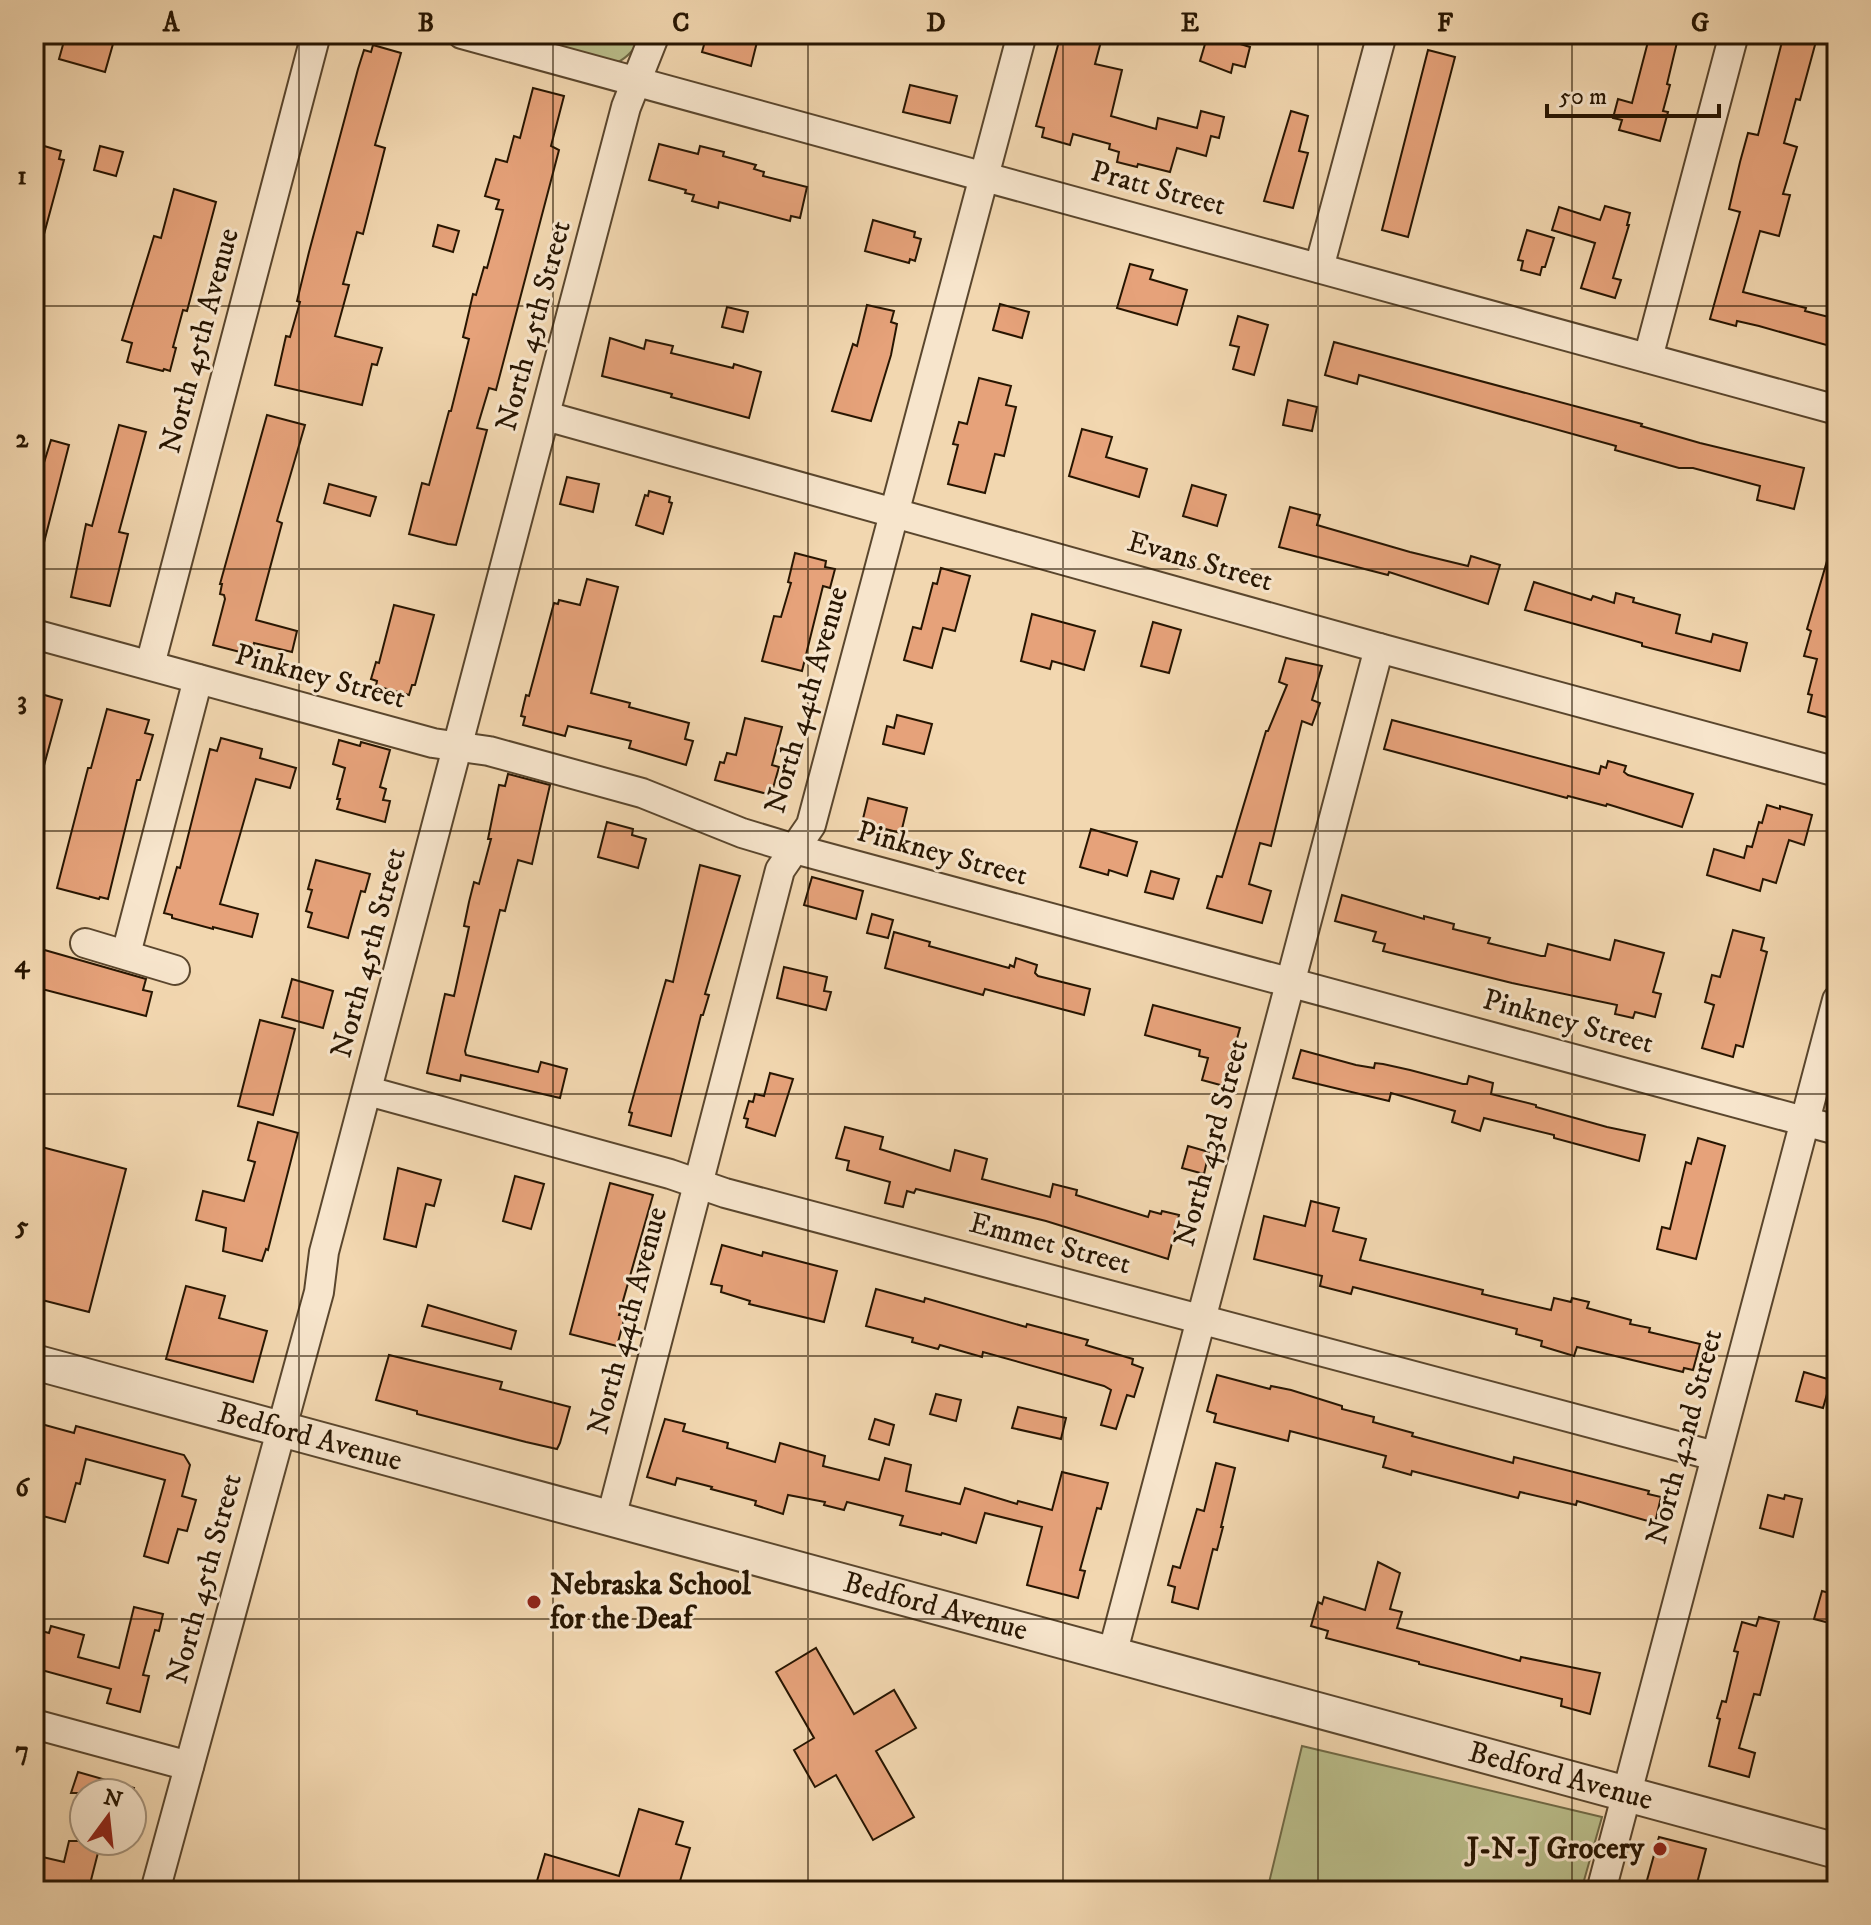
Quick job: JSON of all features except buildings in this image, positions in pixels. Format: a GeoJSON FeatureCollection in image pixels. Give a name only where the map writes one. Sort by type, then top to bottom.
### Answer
{"type":"FeatureCollection","features":[{"type":"Feature","properties":{"kind":"street","name":"North 45th Avenue"},"geometry":{"type":"LineString","coordinates":[[150,665],[316,34]]}},
{"type":"Feature","properties":{"kind":"street","name":"Pratt Street"},"geometry":{"type":"LineString","coordinates":[[462,34],[1837,410]]}},
{"type":"Feature","properties":{"kind":"street","name":"North 45th Street"},"geometry":{"type":"LineString","coordinates":[[155,1891],[319,1292],[324,1252],[622,122],[655,34]]}},
{"type":"Feature","properties":{"kind":"street","name":"North 44th Avenue"},"geometry":{"type":"LineString","coordinates":[[611,1518],[780,870],[811,825],[1022,34]]}},
{"type":"Feature","properties":{"kind":"street"},"geometry":{"type":"LineString","coordinates":[[1319,268],[1382,34]]}},
{"type":"Feature","properties":{"kind":"street"},"geometry":{"type":"LineString","coordinates":[[1648,358],[1734,34]]}},
{"type":"Feature","properties":{"kind":"street","name":"Evans Street"},"geometry":{"type":"LineString","coordinates":[[546,416],[1837,772]]}},
{"type":"Feature","properties":{"kind":"street","name":"Pinkney Street"},"geometry":{"type":"LineString","coordinates":[[34,634],[433,743],[489,751],[642,793],[742,833],[795,849],[1837,1130]]}},
{"type":"Feature","properties":{"kind":"street","name":"North 43rd Street"},"geometry":{"type":"LineString","coordinates":[[1112,1655],[1379,648]]}},
{"type":"Feature","properties":{"kind":"street"},"geometry":{"type":"LineString","coordinates":[[126,954],[198,679]]}},
{"type":"Feature","properties":{"kind":"street"},"geometry":{"type":"LineString","coordinates":[[85,943],[175,970]]}},
{"type":"Feature","properties":{"kind":"street","name":"North 42nd Street"},"geometry":{"type":"LineString","coordinates":[[1601,1891],[1837,1000]]}},
{"type":"Feature","properties":{"kind":"street","name":"Emmet Street"},"geometry":{"type":"LineString","coordinates":[[368,1091],[699,1184],[1715,1456]]}},
{"type":"Feature","properties":{"kind":"street","name":"Bedford Avenue"},"geometry":{"type":"LineString","coordinates":[[34,1362],[1837,1851]]}},
{"type":"Feature","properties":{"kind":"street"},"geometry":{"type":"LineString","coordinates":[[34,1724],[189,1766]]}},
{"type":"Feature","properties":{"kind":"green space"},"geometry":{"type":"Polygon","coordinates":[[[497,34],[643,34],[632,51],[616,63],[497,34]]]}},
{"type":"Feature","properties":{"kind":"green space"},"geometry":{"type":"Polygon","coordinates":[[[1302,1746],[1602,1817],[1581,1891],[1267,1891],[1302,1746]]]}},
{"type":"Feature","properties":{"kind":"place","name":"Nebraska School for the Deaf"},"geometry":{"type":"Point","coordinates":[534,1602]}},
{"type":"Feature","properties":{"kind":"place","name":"J-N-J Grocery"},"geometry":{"type":"Point","coordinates":[1660,1849]}}]}
